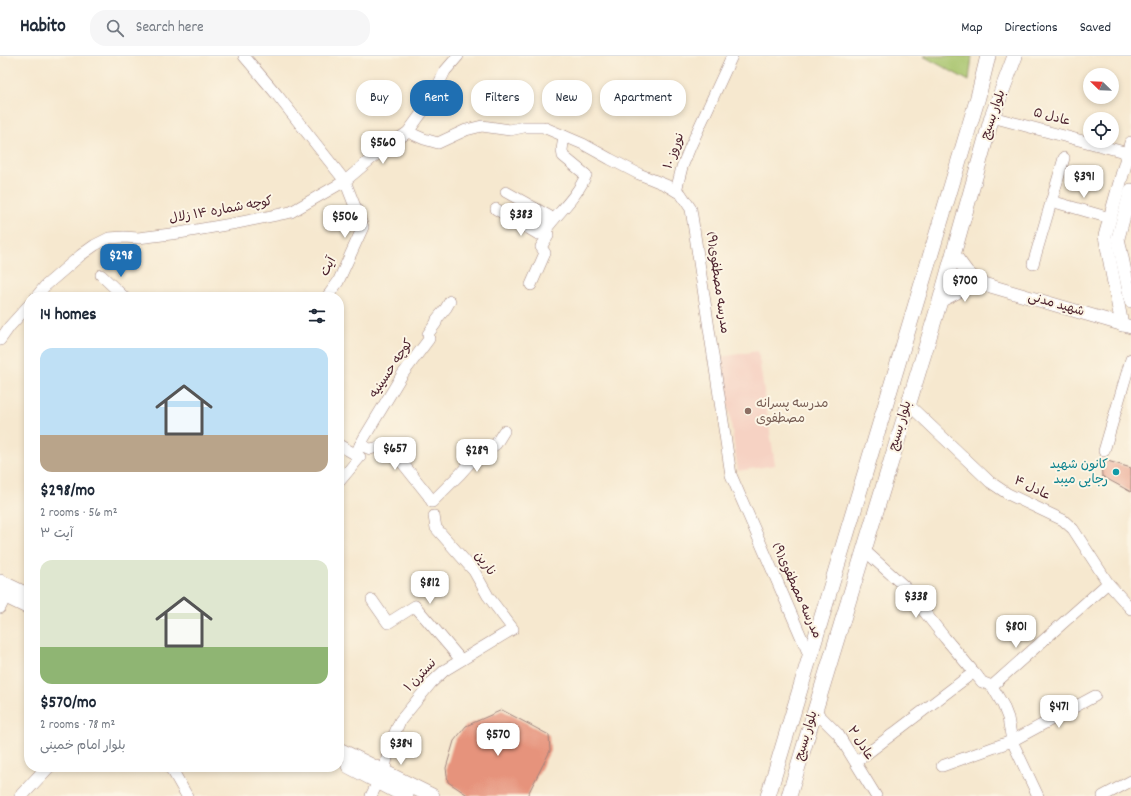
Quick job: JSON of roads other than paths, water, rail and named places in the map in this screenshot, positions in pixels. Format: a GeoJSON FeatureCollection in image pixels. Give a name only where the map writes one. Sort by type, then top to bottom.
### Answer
{"type":"FeatureCollection","features":[{"type":"Feature","properties":{"kind":"main road","name":"بلوار بسیج"},"geometry":{"type":"LineString","coordinates":[[768,796],[978,96],[988,56]]}},
{"type":"Feature","properties":{"kind":"main road","name":"بلوار بسیج"},"geometry":{"type":"LineString","coordinates":[[789,796],[940,301],[992,117],[1014,57]]}},
{"type":"Feature","properties":{"kind":"main road"},"geometry":{"type":"LineString","coordinates":[[0,582],[24,594]]}},
{"type":"Feature","properties":{"kind":"main road"},"geometry":{"type":"LineString","coordinates":[[2,599],[24,606]]}},
{"type":"Feature","properties":{"kind":"main road"},"geometry":{"type":"LineString","coordinates":[[344,753],[381,777],[406,796]]}},
{"type":"Feature","properties":{"kind":"main road"},"geometry":{"type":"LineString","coordinates":[[344,763],[432,796]]}},
{"type":"Feature","properties":{"kind":"street","name":"آیت"},"geometry":{"type":"LineString","coordinates":[[244,56],[278,96],[345,181],[363,227],[338,282],[331,292]]}},
{"type":"Feature","properties":{"kind":"street","name":"کوچه شماره ۱۴ زلال"},"geometry":{"type":"LineString","coordinates":[[40,292],[81,255],[95,245],[109,238],[138,238],[179,233],[292,212],[345,181],[377,154],[408,132],[431,100],[445,71],[458,56]]}},
{"type":"Feature","properties":{"kind":"street","name":"نوروز ۱۰"},"geometry":{"type":"LineString","coordinates":[[676,191],[682,167],[691,145],[732,56]]}},
{"type":"Feature","properties":{"kind":"street","name":"عادل ۵"},"geometry":{"type":"LineString","coordinates":[[992,117],[1130,148]]}},
{"type":"Feature","properties":{"kind":"street","name":"مدرسه مصطفوی(۹)"},"geometry":{"type":"LineString","coordinates":[[408,132],[438,143],[466,130],[482,126],[510,130],[524,127],[543,127],[583,144],[639,174],[666,185],[681,194],[691,208],[731,475],[810,657]]}},
{"type":"Feature","properties":{"kind":"street"},"geometry":{"type":"LineString","coordinates":[[496,209],[538,234],[547,228],[584,181],[586,175],[563,156],[562,150],[564,136]]}},
{"type":"Feature","properties":{"kind":"street"},"geometry":{"type":"LineString","coordinates":[[1126,326],[1106,236],[1130,148]]}},
{"type":"Feature","properties":{"kind":"street"},"geometry":{"type":"LineString","coordinates":[[1033,264],[1064,158]]}},
{"type":"Feature","properties":{"kind":"street"},"geometry":{"type":"LineString","coordinates":[[1131,190],[1128,209],[1118,238],[1131,301]]}},
{"type":"Feature","properties":{"kind":"street"},"geometry":{"type":"LineString","coordinates":[[506,192],[548,216],[548,236],[541,247],[545,253],[530,285]]}},
{"type":"Feature","properties":{"kind":"street"},"geometry":{"type":"LineString","coordinates":[[1051,201],[1110,218]]}},
{"type":"Feature","properties":{"kind":"street","name":"شهید مدنی"},"geometry":{"type":"LineString","coordinates":[[953,253],[967,272],[980,283],[1126,326]]}},
{"type":"Feature","properties":{"kind":"street"},"geometry":{"type":"LineString","coordinates":[[101,274],[119,292]]}},
{"type":"Feature","properties":{"kind":"street"},"geometry":{"type":"LineString","coordinates":[[940,301],[980,283]]}},
{"type":"Feature","properties":{"kind":"street","name":"کوچه حسینیه"},"geometry":{"type":"LineString","coordinates":[[344,474],[402,375],[429,339],[428,334],[450,301]]}},
{"type":"Feature","properties":{"kind":"street"},"geometry":{"type":"LineString","coordinates":[[0,340],[24,311]]}},
{"type":"Feature","properties":{"kind":"street"},"geometry":{"type":"LineString","coordinates":[[1104,451],[1131,359]]}},
{"type":"Feature","properties":{"kind":"street","name":"عادل ۴"},"geometry":{"type":"LineString","coordinates":[[908,404],[990,482],[1008,494],[1064,520],[1073,529],[1108,583],[1131,609]]}},
{"type":"Feature","properties":{"kind":"street"},"geometry":{"type":"LineString","coordinates":[[344,447],[358,452],[379,447],[387,449],[396,455],[432,502],[476,456],[496,444],[504,431]]}},
{"type":"Feature","properties":{"kind":"street","name":"نارین"},"geometry":{"type":"LineString","coordinates":[[434,516],[436,528],[474,571],[488,596],[513,629]]}},
{"type":"Feature","properties":{"kind":"street"},"geometry":{"type":"LineString","coordinates":[[864,550],[904,586],[982,682],[992,686],[1003,705],[1008,718],[1012,741],[1038,796]]}},
{"type":"Feature","properties":{"kind":"street"},"geometry":{"type":"LineString","coordinates":[[992,686],[1108,583]]}},
{"type":"Feature","properties":{"kind":"street"},"geometry":{"type":"LineString","coordinates":[[372,600],[388,623],[415,606],[461,660]]}},
{"type":"Feature","properties":{"kind":"street","name":"نسترن ۱"},"geometry":{"type":"LineString","coordinates":[[371,796],[381,777],[392,737],[400,721],[431,683],[445,670],[513,629]]}},
{"type":"Feature","properties":{"kind":"street"},"geometry":{"type":"LineString","coordinates":[[856,762],[974,672],[979,677]]}},
{"type":"Feature","properties":{"kind":"street"},"geometry":{"type":"LineString","coordinates":[[942,766],[1012,741],[1095,696]]}},
{"type":"Feature","properties":{"kind":"street","name":"عادل ۲"},"geometry":{"type":"LineString","coordinates":[[815,711],[838,734],[876,796]]}},
{"type":"Feature","properties":{"kind":"street"},"geometry":{"type":"LineString","coordinates":[[21,796],[43,772]]}},
{"type":"Feature","properties":{"kind":"street"},"geometry":{"type":"LineString","coordinates":[[173,772],[186,796]]}},
{"type":"Feature","properties":{"kind":"street"},"geometry":{"type":"LineString","coordinates":[[1103,796],[1131,780]]}},
{"type":"Feature","properties":{"kind":"place","name":"مدرسه پسرانه مصطفوی"},"geometry":{"type":"Point","coordinates":[748,411]}},
{"type":"Feature","properties":{"kind":"place","name":"کانون شهید رجایی میبد"},"geometry":{"type":"Point","coordinates":[1116,472]}}]}
